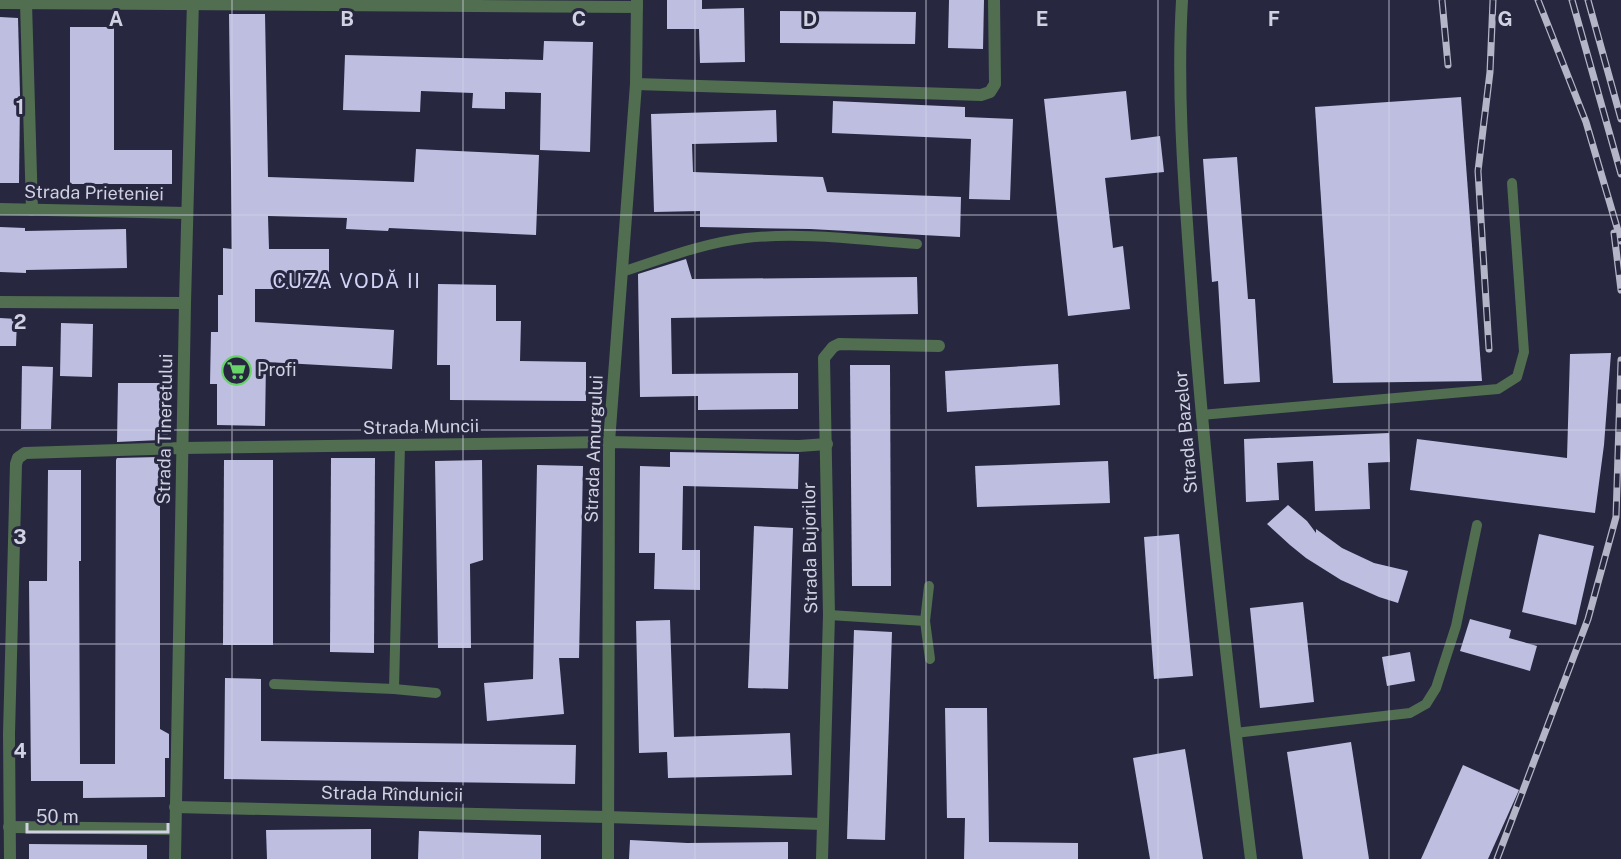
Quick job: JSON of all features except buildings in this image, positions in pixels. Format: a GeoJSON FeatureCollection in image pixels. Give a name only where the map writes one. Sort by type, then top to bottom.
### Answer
{"type":"FeatureCollection","features":[{"type":"Feature","properties":{"kind":"street"},"geometry":{"type":"LineString","coordinates":[[636,84],[981,95],[990,92],[995,84],[994,0]]}},
{"type":"Feature","properties":{"kind":"street","name":"Strada Bazelor"},"geometry":{"type":"LineString","coordinates":[[1182,0],[1180,123],[1201,415],[1251,859]]}},
{"type":"Feature","properties":{"kind":"street","name":"Strada Tineretului"},"geometry":{"type":"LineString","coordinates":[[175,859],[193,2]]}},
{"type":"Feature","properties":{"kind":"street"},"geometry":{"type":"LineString","coordinates":[[0,3],[637,4]]}},
{"type":"Feature","properties":{"kind":"street"},"geometry":{"type":"LineString","coordinates":[[26,3],[32,210]]}},
{"type":"Feature","properties":{"kind":"street","name":"Strada Amurgului"},"geometry":{"type":"LineString","coordinates":[[608,859],[609,442],[636,84],[637,4]]}},
{"type":"Feature","properties":{"kind":"street","name":"Strada Prieteniei"},"geometry":{"type":"LineString","coordinates":[[0,209],[187,213]]}},
{"type":"Feature","properties":{"kind":"street"},"geometry":{"type":"LineString","coordinates":[[0,303],[185,303]]}},
{"type":"Feature","properties":{"kind":"street","name":"Strada Bujorilor"},"geometry":{"type":"LineString","coordinates":[[822,859],[829,615],[824,358],[833,347],[839,344],[939,346]]}},
{"type":"Feature","properties":{"kind":"street","name":"Strada Muncii"},"geometry":{"type":"LineString","coordinates":[[9,827],[16,464],[18,458],[25,453],[182,448],[609,442],[799,446],[826,444]]}},
{"type":"Feature","properties":{"kind":"street","name":"Strada Rîndunicii"},"geometry":{"type":"LineString","coordinates":[[175,807],[608,817]]}},
{"type":"Feature","properties":{"kind":"street"},"geometry":{"type":"LineString","coordinates":[[608,817],[822,824]]}},
{"type":"Feature","properties":{"kind":"street"},"geometry":{"type":"LineString","coordinates":[[10,859],[9,827],[175,829]]}},
{"type":"Feature","properties":{"kind":"lane"},"geometry":{"type":"LineString","coordinates":[[1201,415],[1498,389],[1517,377],[1524,352],[1512,183]]}},
{"type":"Feature","properties":{"kind":"lane"},"geometry":{"type":"LineString","coordinates":[[622,272],[693,249],[746,238],[814,236],[916,244]]}},
{"type":"Feature","properties":{"kind":"lane"},"geometry":{"type":"LineString","coordinates":[[394,689],[400,445]]}},
{"type":"Feature","properties":{"kind":"lane"},"geometry":{"type":"LineString","coordinates":[[1235,733],[1410,713],[1426,704],[1436,687],[1456,626],[1477,525]]}},
{"type":"Feature","properties":{"kind":"lane"},"geometry":{"type":"LineString","coordinates":[[929,586],[925,621],[930,659]]}},
{"type":"Feature","properties":{"kind":"lane"},"geometry":{"type":"LineString","coordinates":[[829,615],[925,621]]}},
{"type":"Feature","properties":{"kind":"lane"},"geometry":{"type":"LineString","coordinates":[[274,684],[435,693]]}},
{"type":"Feature","properties":{"kind":"railway"},"geometry":{"type":"LineString","coordinates":[[1442,0],[1448,65]]}},
{"type":"Feature","properties":{"kind":"railway"},"geometry":{"type":"LineString","coordinates":[[1489,349],[1478,171],[1490,72],[1493,0]]}},
{"type":"Feature","properties":{"kind":"railway"},"geometry":{"type":"LineString","coordinates":[[1538,0],[1586,122],[1621,241]]}},
{"type":"Feature","properties":{"kind":"railway"},"geometry":{"type":"LineString","coordinates":[[1572,0],[1621,174]]}},
{"type":"Feature","properties":{"kind":"railway"},"geometry":{"type":"LineString","coordinates":[[1588,0],[1621,119]]}},
{"type":"Feature","properties":{"kind":"railway"},"geometry":{"type":"LineString","coordinates":[[1614,233],[1621,290]]}},
{"type":"Feature","properties":{"kind":"railway"},"geometry":{"type":"LineString","coordinates":[[1497,859],[1588,619],[1616,517],[1621,360]]}},
{"type":"Feature","properties":{"kind":"place","name":"Profi"},"geometry":{"type":"Point","coordinates":[236,370]}},
{"type":"Feature","properties":{"kind":"district","name":"CUZA VODĂ II"},"geometry":{"type":"Point","coordinates":[347,281]}}]}
